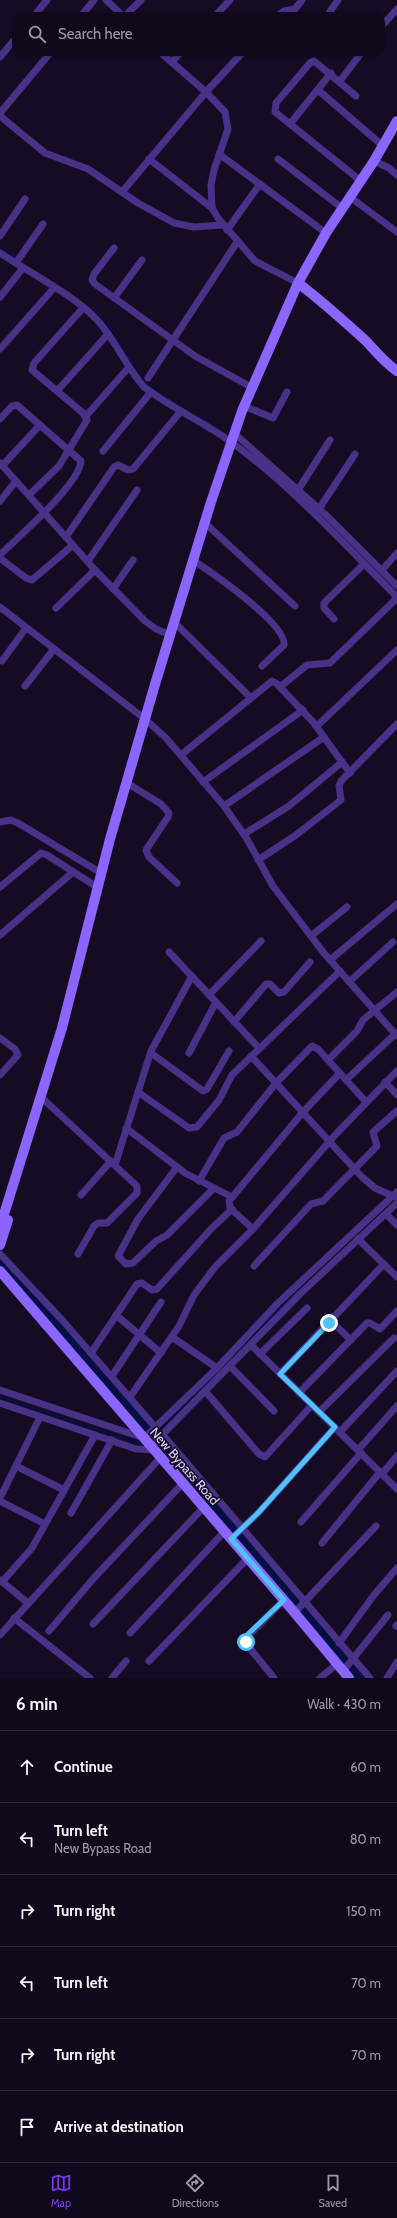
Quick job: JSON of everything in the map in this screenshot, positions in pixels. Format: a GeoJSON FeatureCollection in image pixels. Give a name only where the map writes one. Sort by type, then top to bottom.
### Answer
{"type":"FeatureCollection","features":[{"type":"Feature","properties":{"kind":"street"},"geometry":{"type":"LineString","coordinates":[[37,12],[47,0]]}},
{"type":"Feature","properties":{"kind":"street"},"geometry":{"type":"LineString","coordinates":[[84,12],[94,0]]}},
{"type":"Feature","properties":{"kind":"street"},"geometry":{"type":"LineString","coordinates":[[106,0],[120,12]]}},
{"type":"Feature","properties":{"kind":"street"},"geometry":{"type":"LineString","coordinates":[[128,12],[141,0]]}},
{"type":"Feature","properties":{"kind":"street"},"geometry":{"type":"LineString","coordinates":[[219,12],[230,0]]}},
{"type":"Feature","properties":{"kind":"street"},"geometry":{"type":"LineString","coordinates":[[283,12],[296,9],[302,0]]}},
{"type":"Feature","properties":{"kind":"street"},"geometry":{"type":"LineString","coordinates":[[330,12],[338,0]]}},
{"type":"Feature","properties":{"kind":"street"},"geometry":{"type":"LineString","coordinates":[[385,22],[397,9]]}},
{"type":"Feature","properties":{"kind":"street"},"geometry":{"type":"LineString","coordinates":[[0,57],[12,43]]}},
{"type":"Feature","properties":{"kind":"street"},"geometry":{"type":"LineString","coordinates":[[0,113],[48,56]]}},
{"type":"Feature","properties":{"kind":"street"},"geometry":{"type":"LineString","coordinates":[[165,56],[221,107],[228,121],[228,129],[219,154],[211,185],[212,208]]}},
{"type":"Feature","properties":{"kind":"street"},"geometry":{"type":"LineString","coordinates":[[172,62],[177,56]]}},
{"type":"Feature","properties":{"kind":"street"},"geometry":{"type":"LineString","coordinates":[[122,192],[206,92],[239,56]]}},
{"type":"Feature","properties":{"kind":"street"},"geometry":{"type":"LineString","coordinates":[[340,81],[359,56]]}},
{"type":"Feature","properties":{"kind":"street"},"geometry":{"type":"LineString","coordinates":[[356,96],[331,73],[317,62],[312,61],[276,103],[275,112],[361,181]]}},
{"type":"Feature","properties":{"kind":"street"},"geometry":{"type":"LineString","coordinates":[[290,124],[331,73]]}},
{"type":"Feature","properties":{"kind":"street"},"geometry":{"type":"LineString","coordinates":[[318,90],[383,146]]}},
{"type":"Feature","properties":{"kind":"street"},"geometry":{"type":"LineString","coordinates":[[0,116],[45,153],[88,169],[150,210],[181,226],[225,228]]}},
{"type":"Feature","properties":{"kind":"street"},"geometry":{"type":"LineString","coordinates":[[0,1226],[37,1105],[42,1097],[62,1028],[97,887],[145,719],[232,437],[251,387],[298,283],[326,233],[374,161],[397,121]]}},
{"type":"Feature","properties":{"kind":"street"},"geometry":{"type":"LineString","coordinates":[[219,154],[326,233]]}},
{"type":"Feature","properties":{"kind":"street"},"geometry":{"type":"LineString","coordinates":[[149,159],[212,208],[225,228],[256,261],[298,283],[320,299],[367,343],[384,362],[397,371]]}},
{"type":"Feature","properties":{"kind":"street"},"geometry":{"type":"LineString","coordinates":[[278,159],[342,208]]}},
{"type":"Feature","properties":{"kind":"street"},"geometry":{"type":"LineString","coordinates":[[374,161],[395,171]]}},
{"type":"Feature","properties":{"kind":"street"},"geometry":{"type":"LineString","coordinates":[[225,228],[260,184]]}},
{"type":"Feature","properties":{"kind":"street"},"geometry":{"type":"LineString","coordinates":[[350,197],[397,232]]}},
{"type":"Feature","properties":{"kind":"street"},"geometry":{"type":"LineString","coordinates":[[0,236],[25,199]]}},
{"type":"Feature","properties":{"kind":"street"},"geometry":{"type":"LineString","coordinates":[[16,263],[43,224]]}},
{"type":"Feature","properties":{"kind":"street"},"geometry":{"type":"LineString","coordinates":[[148,378],[238,242]]}},
{"type":"Feature","properties":{"kind":"street"},"geometry":{"type":"LineString","coordinates":[[114,248],[94,274],[92,280],[95,284],[213,368],[251,387]]}},
{"type":"Feature","properties":{"kind":"street"},"geometry":{"type":"LineString","coordinates":[[0,253],[83,308],[99,322],[137,378],[151,392],[181,411],[232,437],[298,490],[397,586]]}},
{"type":"Feature","properties":{"kind":"street"},"geometry":{"type":"LineString","coordinates":[[114,298],[142,260]]}},
{"type":"Feature","properties":{"kind":"street"},"geometry":{"type":"LineString","coordinates":[[0,297],[23,268]]}},
{"type":"Feature","properties":{"kind":"street"},"geometry":{"type":"LineString","coordinates":[[0,349],[54,288]]}},
{"type":"Feature","properties":{"kind":"street"},"geometry":{"type":"LineString","coordinates":[[83,308],[32,367],[33,372],[86,416]]}},
{"type":"Feature","properties":{"kind":"street"},"geometry":{"type":"LineString","coordinates":[[57,391],[108,334]]}},
{"type":"Feature","properties":{"kind":"street"},"geometry":{"type":"LineString","coordinates":[[29,495],[52,473],[70,449],[86,423],[86,416],[129,367]]}},
{"type":"Feature","properties":{"kind":"street"},"geometry":{"type":"LineString","coordinates":[[103,451],[151,392]]}},
{"type":"Feature","properties":{"kind":"street"},"geometry":{"type":"LineString","coordinates":[[244,406],[273,418],[287,392]]}},
{"type":"Feature","properties":{"kind":"street"},"geometry":{"type":"LineString","coordinates":[[0,419],[12,406],[17,405],[80,458],[81,464],[45,514],[0,555]]}},
{"type":"Feature","properties":{"kind":"street"},"geometry":{"type":"LineString","coordinates":[[66,537],[114,467],[118,465],[128,470],[133,469],[181,411]]}},
{"type":"Feature","properties":{"kind":"street"},"geometry":{"type":"LineString","coordinates":[[40,425],[1,464],[113,589],[145,621],[156,629],[170,635]]}},
{"type":"Feature","properties":{"kind":"street"},"geometry":{"type":"LineString","coordinates":[[232,437],[397,597],[330,663],[306,665],[280,687]]}},
{"type":"Feature","properties":{"kind":"street"},"geometry":{"type":"LineString","coordinates":[[298,490],[330,440]]}},
{"type":"Feature","properties":{"kind":"street"},"geometry":{"type":"LineString","coordinates":[[319,509],[355,454]]}},
{"type":"Feature","properties":{"kind":"street"},"geometry":{"type":"LineString","coordinates":[[0,501],[2,495],[16,481]]}},
{"type":"Feature","properties":{"kind":"street"},"geometry":{"type":"LineString","coordinates":[[88,561],[137,490]]}},
{"type":"Feature","properties":{"kind":"street"},"geometry":{"type":"LineString","coordinates":[[205,523],[295,606]]}},
{"type":"Feature","properties":{"kind":"street"},"geometry":{"type":"LineString","coordinates":[[0,558],[26,578],[32,580],[73,545]]}},
{"type":"Feature","properties":{"kind":"street"},"geometry":{"type":"LineString","coordinates":[[382,570],[397,553]]}},
{"type":"Feature","properties":{"kind":"street"},"geometry":{"type":"LineString","coordinates":[[113,589],[133,560]]}},
{"type":"Feature","properties":{"kind":"street"},"geometry":{"type":"LineString","coordinates":[[194,561],[242,594],[262,613],[282,637],[284,645],[262,666]]}},
{"type":"Feature","properties":{"kind":"street"},"geometry":{"type":"LineString","coordinates":[[334,619],[323,606],[364,564]]}},
{"type":"Feature","properties":{"kind":"street"},"geometry":{"type":"LineString","coordinates":[[56,608],[95,570]]}},
{"type":"Feature","properties":{"kind":"street"},"geometry":{"type":"LineString","coordinates":[[0,608],[145,719],[181,755],[224,806],[244,834],[273,886],[311,936],[330,960],[396,1035],[346,1080]]}},
{"type":"Feature","properties":{"kind":"street"},"geometry":{"type":"LineString","coordinates":[[174,622],[250,697]]}},
{"type":"Feature","properties":{"kind":"street"},"geometry":{"type":"LineString","coordinates":[[2,661],[26,628]]}},
{"type":"Feature","properties":{"kind":"street"},"geometry":{"type":"LineString","coordinates":[[25,686],[54,649]]}},
{"type":"Feature","properties":{"kind":"street"},"geometry":{"type":"LineString","coordinates":[[317,726],[397,650]]}},
{"type":"Feature","properties":{"kind":"street"},"geometry":{"type":"LineString","coordinates":[[181,755],[250,697],[269,682],[274,681],[317,726],[350,773]]}},
{"type":"Feature","properties":{"kind":"street"},"geometry":{"type":"LineString","coordinates":[[203,782],[303,710]]}},
{"type":"Feature","properties":{"kind":"street"},"geometry":{"type":"LineString","coordinates":[[258,860],[296,835],[341,800],[339,786],[397,724]]}},
{"type":"Feature","properties":{"kind":"street"},"geometry":{"type":"LineString","coordinates":[[224,806],[324,736]]}},
{"type":"Feature","properties":{"kind":"street"},"geometry":{"type":"LineString","coordinates":[[244,834],[289,806],[342,762]]}},
{"type":"Feature","properties":{"kind":"street"},"geometry":{"type":"LineString","coordinates":[[127,783],[161,804],[169,813],[168,817],[146,850],[149,856],[177,884]]}},
{"type":"Feature","properties":{"kind":"street"},"geometry":{"type":"LineString","coordinates":[[0,822],[11,820],[18,823],[101,873]]}},
{"type":"Feature","properties":{"kind":"street"},"geometry":{"type":"LineString","coordinates":[[0,887],[41,853],[47,855],[97,887]]}},
{"type":"Feature","properties":{"kind":"street"},"geometry":{"type":"LineString","coordinates":[[0,935],[73,872]]}},
{"type":"Feature","properties":{"kind":"street"},"geometry":{"type":"LineString","coordinates":[[330,960],[397,904]]}},
{"type":"Feature","properties":{"kind":"street"},"geometry":{"type":"LineString","coordinates":[[311,936],[347,907]]}},
{"type":"Feature","properties":{"kind":"street"},"geometry":{"type":"LineString","coordinates":[[209,995],[261,941]]}},
{"type":"Feature","properties":{"kind":"street"},"geometry":{"type":"LineString","coordinates":[[349,982],[393,942]]}},
{"type":"Feature","properties":{"kind":"street"},"geometry":{"type":"LineString","coordinates":[[169,952],[259,1048]]}},
{"type":"Feature","properties":{"kind":"street"},"geometry":{"type":"LineString","coordinates":[[234,1022],[266,984],[270,984],[279,993],[284,992],[310,962]]}},
{"type":"Feature","properties":{"kind":"street"},"geometry":{"type":"LineString","coordinates":[[138,1092],[192,1129],[197,1127],[219,1100],[232,1075],[340,971]]}},
{"type":"Feature","properties":{"kind":"street"},"geometry":{"type":"LineString","coordinates":[[80,1195],[113,1163],[151,1053],[192,976]]}},
{"type":"Feature","properties":{"kind":"street"},"geometry":{"type":"LineString","coordinates":[[328,1060],[357,1031],[363,1020],[397,992]]}},
{"type":"Feature","properties":{"kind":"street"},"geometry":{"type":"LineString","coordinates":[[189,1053],[216,1002]]}},
{"type":"Feature","properties":{"kind":"street"},"geometry":{"type":"LineString","coordinates":[[0,1038],[15,1049],[18,1055],[0,1074]]}},
{"type":"Feature","properties":{"kind":"street"},"geometry":{"type":"LineString","coordinates":[[199,1181],[224,1138],[237,1132],[276,1083],[312,1046],[318,1049],[366,1102]]}},
{"type":"Feature","properties":{"kind":"street"},"geometry":{"type":"LineString","coordinates":[[151,1053],[203,1091],[207,1089],[229,1051]]}},
{"type":"Feature","properties":{"kind":"street"},"geometry":{"type":"LineString","coordinates":[[251,1056],[354,1169],[375,1188],[396,1197]]}},
{"type":"Feature","properties":{"kind":"street"},"geometry":{"type":"LineString","coordinates":[[130,1397],[172,1337],[201,1284],[215,1267],[253,1229],[366,1102],[397,1071]]}},
{"type":"Feature","properties":{"kind":"street"},"geometry":{"type":"LineString","coordinates":[[253,1229],[232,1210],[228,1203],[303,1112],[340,1073]]}},
{"type":"Feature","properties":{"kind":"street"},"geometry":{"type":"LineString","coordinates":[[385,1082],[397,1095]]}},
{"type":"Feature","properties":{"kind":"street"},"geometry":{"type":"LineString","coordinates":[[42,1097],[136,1184],[137,1193],[107,1223],[96,1224],[78,1254]]}},
{"type":"Feature","properties":{"kind":"street"},"geometry":{"type":"LineString","coordinates":[[0,1245],[27,1161],[42,1107],[42,1097]]}},
{"type":"Feature","properties":{"kind":"street"},"geometry":{"type":"LineString","coordinates":[[254,1266],[311,1204],[323,1201],[376,1146],[377,1142],[372,1135],[374,1130],[397,1111]]}},
{"type":"Feature","properties":{"kind":"street"},"geometry":{"type":"LineString","coordinates":[[126,1128],[177,1167],[199,1181],[232,1197]]}},
{"type":"Feature","properties":{"kind":"street"},"geometry":{"type":"LineString","coordinates":[[177,1167],[130,1230],[118,1256],[126,1264],[133,1263],[154,1243],[167,1235],[214,1188]]}},
{"type":"Feature","properties":{"kind":"street"},"geometry":{"type":"LineString","coordinates":[[0,1403],[136,1449],[155,1439],[206,1392],[301,1293],[386,1214],[396,1197]]}},
{"type":"Feature","properties":{"kind":"street"},"geometry":{"type":"LineString","coordinates":[[0,1635],[28,1603],[155,1439],[217,1368],[278,1303],[396,1197]]}},
{"type":"Feature","properties":{"kind":"street"},"geometry":{"type":"LineString","coordinates":[[91,1353],[137,1284],[142,1283],[152,1290],[157,1289],[210,1230],[232,1210]]}},
{"type":"Feature","properties":{"kind":"street"},"geometry":{"type":"LineString","coordinates":[[386,1214],[397,1225]]}},
{"type":"Feature","properties":{"kind":"street"},"geometry":{"type":"LineString","coordinates":[[358,1240],[397,1277]]}},
{"type":"Feature","properties":{"kind":"street"},"geometry":{"type":"LineString","coordinates":[[0,1254],[130,1397],[155,1439],[235,1532],[300,1606],[339,1643],[347,1667],[370,1678]]}},
{"type":"Feature","properties":{"kind":"street"},"geometry":{"type":"LineString","coordinates":[[280,1374],[384,1264]]}},
{"type":"Feature","properties":{"kind":"street","name":"New Bypass Road"},"geometry":{"type":"LineString","coordinates":[[0,1271],[155,1439],[183,1483],[204,1507],[235,1532],[247,1558],[284,1600],[300,1606],[347,1667]]}},
{"type":"Feature","properties":{"kind":"street"},"geometry":{"type":"LineString","coordinates":[[112,1376],[160,1302]]}},
{"type":"Feature","properties":{"kind":"street"},"geometry":{"type":"LineString","coordinates":[[260,1354],[307,1308]]}},
{"type":"Feature","properties":{"kind":"street"},"geometry":{"type":"LineString","coordinates":[[299,1393],[368,1323],[380,1329],[397,1311]]}},
{"type":"Feature","properties":{"kind":"street"},"geometry":{"type":"LineString","coordinates":[[116,1315],[161,1353]]}},
{"type":"Feature","properties":{"kind":"street"},"geometry":{"type":"LineString","coordinates":[[331,1321],[351,1340]]}},
{"type":"Feature","properties":{"kind":"street"},"geometry":{"type":"LineString","coordinates":[[172,1337],[217,1368]]}},
{"type":"Feature","properties":{"kind":"street"},"geometry":{"type":"LineString","coordinates":[[320,1412],[394,1338]]}},
{"type":"Feature","properties":{"kind":"street"},"geometry":{"type":"LineString","coordinates":[[250,1345],[397,1489]]}},
{"type":"Feature","properties":{"kind":"street"},"geometry":{"type":"LineString","coordinates":[[230,1366],[274,1411]]}},
{"type":"Feature","properties":{"kind":"street"},"geometry":{"type":"LineString","coordinates":[[130,1633],[235,1532],[259,1512],[337,1430],[397,1371]]}},
{"type":"Feature","properties":{"kind":"street"},"geometry":{"type":"LineString","coordinates":[[0,1390],[155,1439]]}},
{"type":"Feature","properties":{"kind":"street"},"geometry":{"type":"LineString","coordinates":[[206,1392],[259,1454],[265,1457],[312,1405]]}},
{"type":"Feature","properties":{"kind":"street"},"geometry":{"type":"LineString","coordinates":[[301,1522],[397,1406]]}},
{"type":"Feature","properties":{"kind":"street"},"geometry":{"type":"LineString","coordinates":[[40,1416],[0,1499],[45,1524]]}},
{"type":"Feature","properties":{"kind":"street"},"geometry":{"type":"LineString","coordinates":[[28,1603],[1,1581],[32,1548],[95,1435]]}},
{"type":"Feature","properties":{"kind":"street"},"geometry":{"type":"LineString","coordinates":[[71,1513],[112,1440]]}},
{"type":"Feature","properties":{"kind":"street"},"geometry":{"type":"LineString","coordinates":[[322,1543],[397,1456]]}},
{"type":"Feature","properties":{"kind":"street"},"geometry":{"type":"LineString","coordinates":[[16,1466],[64,1490]]}},
{"type":"Feature","properties":{"kind":"street"},"geometry":{"type":"LineString","coordinates":[[49,1631],[93,1579],[183,1483]]}},
{"type":"Feature","properties":{"kind":"street"},"geometry":{"type":"LineString","coordinates":[[94,1624],[204,1507]]}},
{"type":"Feature","properties":{"kind":"street"},"geometry":{"type":"LineString","coordinates":[[300,1606],[376,1526]]}},
{"type":"Feature","properties":{"kind":"street"},"geometry":{"type":"LineString","coordinates":[[150,1661],[247,1558]]}},
{"type":"Feature","properties":{"kind":"street"},"geometry":{"type":"LineString","coordinates":[[339,1643],[377,1591],[397,1568]]}},
{"type":"Feature","properties":{"kind":"street"},"geometry":{"type":"LineString","coordinates":[[274,1678],[248,1646],[246,1638],[284,1600]]}},
{"type":"Feature","properties":{"kind":"street"},"geometry":{"type":"LineString","coordinates":[[320,1678],[347,1667],[388,1615]]}},
{"type":"Feature","properties":{"kind":"street"},"geometry":{"type":"LineString","coordinates":[[14,1618],[90,1678]]}},
{"type":"Feature","properties":{"kind":"street"},"geometry":{"type":"LineString","coordinates":[[112,1678],[126,1660]]}},
{"type":"Feature","properties":{"kind":"street"},"geometry":{"type":"LineString","coordinates":[[387,1678],[397,1662]]}},
{"type":"Feature","properties":{"kind":"waterway"},"geometry":{"type":"LineString","coordinates":[[0,247],[16,258]]}},
{"type":"Feature","properties":{"kind":"waterway"},"geometry":{"type":"LineString","coordinates":[[92,311],[108,326],[139,372],[153,388],[180,407],[217,427]]}},
{"type":"Feature","properties":{"kind":"waterway"},"geometry":{"type":"LineString","coordinates":[[3,1264],[154,1435],[360,1678]]}},
{"type":"Feature","properties":{"kind":"waterway"},"geometry":{"type":"LineString","coordinates":[[158,1431],[302,1286]]}},
{"type":"Feature","properties":{"kind":"waterway"},"geometry":{"type":"LineString","coordinates":[[0,1397],[71,1422],[144,1445]]}},
{"type":"Feature","properties":{"kind":"route"},"geometry":{"type":"LineString","coordinates":[[246,1642],[248,1634],[284,1600],[231,1539],[259,1512],[335,1427],[280,1374],[329,1323]]}}]}
